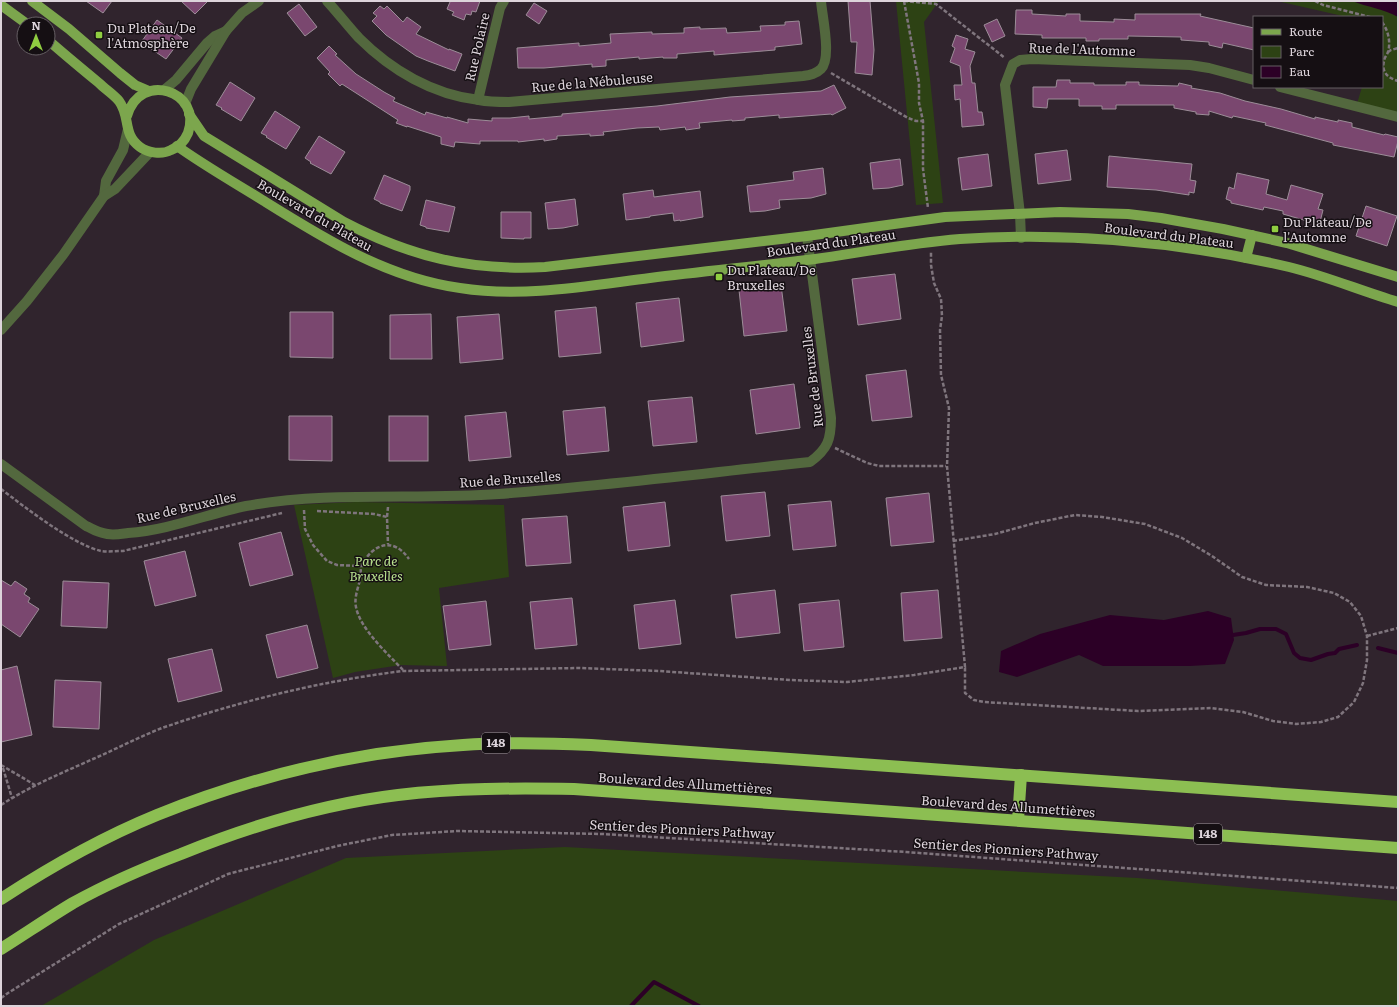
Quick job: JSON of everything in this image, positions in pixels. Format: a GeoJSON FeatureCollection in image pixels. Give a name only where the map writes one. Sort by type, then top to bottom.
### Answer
{"type":"FeatureCollection","features":[{"type":"Feature","properties":{"kind":"highway","name":"148"},"geometry":{"type":"LineString","coordinates":[[1,899],[52,867],[86,849],[156,816],[233,788],[290,772],[364,757],[424,749],[497,743],[591,745],[1398,802]]}},
{"type":"Feature","properties":{"kind":"highway"},"geometry":{"type":"LineString","coordinates":[[1018,820],[1021,775]]}},
{"type":"Feature","properties":{"kind":"highway","name":"Boulevard des Allumettières"},"geometry":{"type":"LineString","coordinates":[[1,949],[73,903],[137,871],[246,830],[329,807],[397,795],[473,789],[574,789],[1398,848]]}},
{"type":"Feature","properties":{"kind":"main road"},"geometry":{"type":"LineString","coordinates":[[32,1],[69,29],[120,73],[148,91]]}},
{"type":"Feature","properties":{"kind":"main road"},"geometry":{"type":"LineString","coordinates":[[1,5],[16,16]]}},
{"type":"Feature","properties":{"kind":"main road"},"geometry":{"type":"LineString","coordinates":[[56,47],[119,100],[127,116],[128,129],[131,137],[136,144],[143,149],[150,152],[165,152],[177,146],[187,135],[189,129],[189,114],[185,104],[179,97],[164,90],[148,91],[142,94],[132,103],[127,116]]}},
{"type":"Feature","properties":{"kind":"main road","name":"Boulevard du Plateau"},"geometry":{"type":"LineString","coordinates":[[189,114],[204,136],[344,222],[404,249],[450,261],[496,268],[545,267],[807,236],[945,217],[1060,212],[1128,214],[1196,224],[1252,235],[1312,250],[1398,277]]}},
{"type":"Feature","properties":{"kind":"main road","name":"Boulevard du Plateau"},"geometry":{"type":"LineString","coordinates":[[177,146],[239,186],[345,250],[410,276],[459,288],[486,291],[551,290],[810,259],[931,242],[972,239],[1066,237],[1127,240],[1246,258],[1292,268],[1398,302]]}},
{"type":"Feature","properties":{"kind":"main road"},"geometry":{"type":"LineString","coordinates":[[1246,258],[1252,235]]}},
{"type":"Feature","properties":{"kind":"street"},"geometry":{"type":"LineString","coordinates":[[185,104],[191,89],[226,31],[242,13],[259,1]]}},
{"type":"Feature","properties":{"kind":"street","name":"Rue de la Nébuleuse"},"geometry":{"type":"LineString","coordinates":[[327,1],[361,40],[397,70],[434,89],[463,98],[509,102],[529,101],[803,76],[815,74],[822,68]]}},
{"type":"Feature","properties":{"kind":"street","name":"Rue Polaire"},"geometry":{"type":"LineString","coordinates":[[478,100],[500,8],[504,1]]}},
{"type":"Feature","properties":{"kind":"street"},"geometry":{"type":"LineString","coordinates":[[821,1],[827,57],[822,68]]}},
{"type":"Feature","properties":{"kind":"street"},"geometry":{"type":"LineString","coordinates":[[164,90],[176,80],[207,43],[215,36],[226,31]]}},
{"type":"Feature","properties":{"kind":"street","name":"Rue de l'Automne"},"geometry":{"type":"LineString","coordinates":[[1021,238],[1020,214],[1005,85],[1013,64],[1020,60],[1032,59],[1190,66],[1208,68],[1253,80]]}},
{"type":"Feature","properties":{"kind":"street"},"geometry":{"type":"LineString","coordinates":[[1284,88],[1398,117]]}},
{"type":"Feature","properties":{"kind":"street"},"geometry":{"type":"LineString","coordinates":[[104,196],[106,181],[123,150],[128,129]]}},
{"type":"Feature","properties":{"kind":"street"},"geometry":{"type":"LineString","coordinates":[[1,330],[27,301],[63,255],[104,196],[115,189],[150,152]]}},
{"type":"Feature","properties":{"kind":"street","name":"Rue de Bruxelles"},"geometry":{"type":"LineString","coordinates":[[1,464],[86,526],[101,533],[111,535],[144,532],[245,507],[303,498],[355,496],[429,498],[499,494],[590,486],[810,462],[820,455],[827,445],[831,433],[831,418],[807,236]]}},
{"type":"Feature","properties":{"kind":"path"},"geometry":{"type":"LineString","coordinates":[[928,209],[923,169],[923,121],[919,102],[919,83],[904,1],[936,4],[1013,64]]}},
{"type":"Feature","properties":{"kind":"path"},"geometry":{"type":"LineString","coordinates":[[1315,1],[1366,16]]}},
{"type":"Feature","properties":{"kind":"path"},"geometry":{"type":"LineString","coordinates":[[1383,24],[1389,40],[1388,52],[1383,66],[1384,71],[1391,79],[1398,81]]}},
{"type":"Feature","properties":{"kind":"path"},"geometry":{"type":"LineString","coordinates":[[1388,52],[1398,48]]}},
{"type":"Feature","properties":{"kind":"path"},"geometry":{"type":"LineString","coordinates":[[822,68],[908,118],[923,121]]}},
{"type":"Feature","properties":{"kind":"path"},"geometry":{"type":"LineString","coordinates":[[932,251],[931,265],[934,284],[941,299],[941,375],[949,408],[946,466],[952,541],[965,667],[965,693],[974,700],[984,702],[1138,711],[1211,708],[1242,712],[1273,721],[1296,724],[1321,722],[1338,716],[1354,702],[1363,683],[1367,660],[1367,636],[1360,616],[1350,602],[1334,592],[1307,587],[1266,585],[1242,577],[1212,556],[1182,538],[1145,524],[1102,516],[1075,516],[1035,523],[995,534],[952,541]]}},
{"type":"Feature","properties":{"kind":"path"},"geometry":{"type":"LineString","coordinates":[[827,445],[867,463],[946,466]]}},
{"type":"Feature","properties":{"kind":"path"},"geometry":{"type":"LineString","coordinates":[[303,498],[305,529],[313,545],[327,561],[337,565],[361,566]]}},
{"type":"Feature","properties":{"kind":"path"},"geometry":{"type":"LineString","coordinates":[[388,507],[386,517],[388,544]]}},
{"type":"Feature","properties":{"kind":"path"},"geometry":{"type":"LineString","coordinates":[[403,671],[364,626],[356,606],[357,589],[361,578],[361,566],[369,554],[381,546],[388,544],[399,548],[409,559]]}},
{"type":"Feature","properties":{"kind":"path"},"geometry":{"type":"LineString","coordinates":[[1367,636],[1398,628]]}},
{"type":"Feature","properties":{"kind":"path"},"geometry":{"type":"LineString","coordinates":[[1,805],[35,785],[161,729],[239,703],[354,678],[403,671],[580,668],[847,682],[914,675],[965,667]]}},
{"type":"Feature","properties":{"kind":"path"},"geometry":{"type":"LineString","coordinates":[[2,767],[35,785]]}},
{"type":"Feature","properties":{"kind":"path"},"geometry":{"type":"LineString","coordinates":[[2,767],[12,798]]}},
{"type":"Feature","properties":{"kind":"path","name":"Sentier des Pionniers Pathway"},"geometry":{"type":"LineString","coordinates":[[1,998],[8,992],[119,924],[228,874],[337,846],[392,835],[458,831],[602,834],[914,852],[1398,888]]}},
{"type":"Feature","properties":{"kind":"green space"},"geometry":{"type":"Polygon","coordinates":[[[896,1],[939,1],[924,22],[943,203],[916,205],[896,1]]]}},
{"type":"Feature","properties":{"kind":"green space"},"geometry":{"type":"Polygon","coordinates":[[[1277,1],[1398,1],[1398,117],[1356,107],[1362,88],[1383,88],[1383,16],[1343,16],[1277,1]]]}},
{"type":"Feature","properties":{"kind":"green space","name":"Parc de Bruxelles"},"geometry":{"type":"Polygon","coordinates":[[[356,502],[504,505],[509,577],[439,588],[447,666],[401,665],[355,672],[333,678],[294,505],[356,502]]]}},
{"type":"Feature","properties":{"kind":"green space"},"geometry":{"type":"Polygon","coordinates":[[[565,847],[1137,878],[1398,901],[1398,1006],[41,1006],[154,940],[346,858],[565,847]]]}},
{"type":"Feature","properties":{"kind":"water"},"geometry":{"type":"Polygon","coordinates":[[[1352,1],[1398,1],[1398,17],[1387,12],[1352,1]]]}},
{"type":"Feature","properties":{"kind":"water"},"geometry":{"type":"Polygon","coordinates":[[[1208,611],[1231,618],[1234,640],[1225,664],[1190,666],[1103,666],[1079,655],[1017,677],[999,672],[1001,651],[1040,634],[1110,615],[1164,620],[1208,611]]]}},
{"type":"Feature","properties":{"kind":"building"},"geometry":{"type":"Polygon","coordinates":[[[86,1],[112,1],[103,13],[86,1]]]}},
{"type":"Feature","properties":{"kind":"building"},"geometry":{"type":"Polygon","coordinates":[[[181,1],[208,1],[195,14],[181,1]]]}},
{"type":"Feature","properties":{"kind":"building"},"geometry":{"type":"Polygon","coordinates":[[[449,1],[480,1],[476,12],[472,11],[471,15],[466,14],[464,20],[452,15],[454,12],[447,9],[450,2],[449,1]]]}},
{"type":"Feature","properties":{"kind":"building"},"geometry":{"type":"Polygon","coordinates":[[[848,1],[870,1],[874,50],[872,75],[855,73],[857,42],[851,42],[848,1]]]}},
{"type":"Feature","properties":{"kind":"building"},"geometry":{"type":"Polygon","coordinates":[[[534,3],[547,11],[539,24],[526,15],[534,3]]]}},
{"type":"Feature","properties":{"kind":"building"},"geometry":{"type":"Polygon","coordinates":[[[299,4],[317,27],[305,36],[287,13],[299,4]]]}},
{"type":"Feature","properties":{"kind":"building"},"geometry":{"type":"Polygon","coordinates":[[[380,6],[384,9],[387,6],[403,22],[407,17],[421,27],[416,34],[449,50],[462,54],[455,71],[416,56],[386,35],[372,21],[377,16],[373,13],[380,6]]]}},
{"type":"Feature","properties":{"kind":"building"},"geometry":{"type":"Polygon","coordinates":[[[1016,10],[1032,10],[1032,14],[1066,16],[1066,14],[1080,14],[1080,21],[1114,22],[1114,19],[1135,20],[1135,14],[1201,14],[1200,16],[1253,28],[1253,50],[1223,43],[1222,48],[1209,45],[1209,42],[1181,40],[1181,37],[1128,36],[1128,39],[1099,39],[1099,41],[1086,41],[1086,38],[1042,38],[1042,35],[1015,34],[1016,10]]]}},
{"type":"Feature","properties":{"kind":"building"},"geometry":{"type":"Polygon","coordinates":[[[997,19],[1005,36],[992,42],[984,25],[997,19]]]}},
{"type":"Feature","properties":{"kind":"building"},"geometry":{"type":"Polygon","coordinates":[[[157,20],[182,38],[166,59],[142,41],[157,20]]]}},
{"type":"Feature","properties":{"kind":"building"},"geometry":{"type":"Polygon","coordinates":[[[799,21],[802,44],[775,47],[775,50],[714,55],[714,51],[677,54],[677,58],[663,57],[639,59],[639,57],[606,60],[606,66],[592,67],[592,64],[544,68],[518,68],[517,48],[579,43],[579,46],[611,43],[610,34],[652,32],[652,34],[684,33],[684,28],[726,28],[727,33],[761,31],[760,26],[785,25],[785,22],[799,21]]]}},
{"type":"Feature","properties":{"kind":"building"},"geometry":{"type":"Polygon","coordinates":[[[956,35],[968,39],[965,49],[975,52],[970,66],[972,83],[975,83],[978,112],[982,112],[984,125],[962,127],[960,99],[955,100],[954,85],[962,85],[960,66],[950,62],[955,48],[952,46],[956,35]]]}},
{"type":"Feature","properties":{"kind":"building"},"geometry":{"type":"Polygon","coordinates":[[[329,46],[337,54],[335,55],[356,74],[395,98],[393,101],[425,115],[426,112],[468,123],[468,119],[492,121],[492,118],[529,116],[529,119],[562,116],[562,114],[657,106],[730,97],[821,91],[834,85],[846,108],[832,115],[779,118],[779,115],[745,118],[745,120],[699,123],[700,128],[686,130],[685,127],[660,130],[659,127],[637,128],[603,132],[604,135],[590,136],[590,134],[557,136],[557,139],[544,141],[544,139],[518,142],[480,141],[480,144],[455,142],[454,147],[441,144],[441,137],[396,123],[398,120],[342,84],[340,86],[328,74],[330,72],[317,58],[329,46]]]}},
{"type":"Feature","properties":{"kind":"building"},"geometry":{"type":"Polygon","coordinates":[[[1057,80],[1070,80],[1070,83],[1094,83],[1094,85],[1126,85],[1126,82],[1139,82],[1139,85],[1178,86],[1179,83],[1192,86],[1191,88],[1220,93],[1315,119],[1315,117],[1338,122],[1338,120],[1352,123],[1352,127],[1398,137],[1398,141],[1394,157],[1333,145],[1333,143],[1265,125],[1266,123],[1233,116],[1232,118],[1209,111],[1209,115],[1196,114],[1196,112],[1174,108],[1174,105],[1116,105],[1116,109],[1102,109],[1102,106],[1079,106],[1079,99],[1048,99],[1047,108],[1033,107],[1033,87],[1056,87],[1057,80]]]}},
{"type":"Feature","properties":{"kind":"building"},"geometry":{"type":"Polygon","coordinates":[[[230,82],[255,98],[241,121],[216,105],[230,82]]]}},
{"type":"Feature","properties":{"kind":"building"},"geometry":{"type":"Polygon","coordinates":[[[275,111],[300,127],[286,149],[261,133],[275,111]]]}},
{"type":"Feature","properties":{"kind":"building"},"geometry":{"type":"Polygon","coordinates":[[[319,136],[345,152],[331,174],[310,163],[311,162],[305,158],[319,136]]]}},
{"type":"Feature","properties":{"kind":"building"},"geometry":{"type":"Polygon","coordinates":[[[1067,150],[1071,180],[1038,184],[1035,154],[1067,150]]]}},
{"type":"Feature","properties":{"kind":"building"},"geometry":{"type":"Polygon","coordinates":[[[988,154],[992,186],[962,190],[958,158],[988,154]]]}},
{"type":"Feature","properties":{"kind":"building"},"geometry":{"type":"Polygon","coordinates":[[[1109,156],[1192,164],[1190,180],[1196,181],[1194,193],[1189,192],[1189,195],[1156,190],[1107,187],[1109,156]]]}},
{"type":"Feature","properties":{"kind":"building"},"geometry":{"type":"Polygon","coordinates":[[[900,159],[903,185],[873,189],[870,163],[900,159]]]}},
{"type":"Feature","properties":{"kind":"building"},"geometry":{"type":"Polygon","coordinates":[[[823,168],[826,194],[811,198],[779,200],[780,208],[750,212],[747,186],[794,180],[793,172],[823,168]]]}},
{"type":"Feature","properties":{"kind":"building"},"geometry":{"type":"Polygon","coordinates":[[[1237,173],[1269,180],[1266,194],[1287,200],[1291,185],[1323,194],[1318,209],[1323,210],[1320,222],[1315,221],[1314,223],[1283,214],[1283,211],[1264,207],[1263,210],[1231,203],[1231,201],[1226,199],[1229,187],[1234,189],[1237,173]]]}},
{"type":"Feature","properties":{"kind":"building"},"geometry":{"type":"Polygon","coordinates":[[[384,175],[410,186],[410,190],[402,211],[380,203],[374,199],[384,175]]]}},
{"type":"Feature","properties":{"kind":"building"},"geometry":{"type":"Polygon","coordinates":[[[653,190],[654,197],[700,191],[703,217],[674,221],[673,213],[626,220],[623,194],[653,190]]]}},
{"type":"Feature","properties":{"kind":"building"},"geometry":{"type":"Polygon","coordinates":[[[575,199],[578,225],[548,229],[545,203],[575,199]]]}},
{"type":"Feature","properties":{"kind":"building"},"geometry":{"type":"Polygon","coordinates":[[[426,200],[455,207],[449,232],[426,228],[420,225],[426,200]]]}},
{"type":"Feature","properties":{"kind":"building"},"geometry":{"type":"Polygon","coordinates":[[[1366,206],[1397,216],[1387,246],[1356,236],[1366,206]]]}},
{"type":"Feature","properties":{"kind":"building"},"geometry":{"type":"Polygon","coordinates":[[[501,212],[531,212],[531,238],[501,238],[501,212]]]}},
{"type":"Feature","properties":{"kind":"building"},"geometry":{"type":"Polygon","coordinates":[[[895,274],[901,319],[858,325],[852,279],[895,274]]]}},
{"type":"Feature","properties":{"kind":"building"},"geometry":{"type":"Polygon","coordinates":[[[781,285],[787,331],[744,336],[739,290],[781,285]]]}},
{"type":"Feature","properties":{"kind":"building"},"geometry":{"type":"Polygon","coordinates":[[[679,298],[684,341],[641,347],[636,303],[679,298]]]}},
{"type":"Feature","properties":{"kind":"building"},"geometry":{"type":"Polygon","coordinates":[[[596,307],[601,353],[559,357],[555,311],[596,307]]]}},
{"type":"Feature","properties":{"kind":"building"},"geometry":{"type":"Polygon","coordinates":[[[290,312],[333,312],[333,358],[290,357],[290,312]]]}},
{"type":"Feature","properties":{"kind":"building"},"geometry":{"type":"Polygon","coordinates":[[[431,314],[432,359],[390,359],[390,315],[431,314]]]}},
{"type":"Feature","properties":{"kind":"building"},"geometry":{"type":"Polygon","coordinates":[[[499,314],[503,359],[460,363],[457,317],[499,314]]]}},
{"type":"Feature","properties":{"kind":"building"},"geometry":{"type":"Polygon","coordinates":[[[906,370],[912,417],[872,421],[866,375],[906,370]]]}},
{"type":"Feature","properties":{"kind":"building"},"geometry":{"type":"Polygon","coordinates":[[[794,384],[800,428],[756,434],[750,390],[794,384]]]}},
{"type":"Feature","properties":{"kind":"building"},"geometry":{"type":"Polygon","coordinates":[[[692,397],[697,442],[653,446],[648,401],[692,397]]]}},
{"type":"Feature","properties":{"kind":"building"},"geometry":{"type":"Polygon","coordinates":[[[605,407],[609,451],[567,455],[563,411],[605,407]]]}},
{"type":"Feature","properties":{"kind":"building"},"geometry":{"type":"Polygon","coordinates":[[[506,412],[511,457],[469,461],[465,416],[506,412]]]}},
{"type":"Feature","properties":{"kind":"building"},"geometry":{"type":"Polygon","coordinates":[[[289,416],[332,416],[332,461],[289,460],[289,416]]]}},
{"type":"Feature","properties":{"kind":"building"},"geometry":{"type":"Polygon","coordinates":[[[389,416],[428,416],[428,461],[389,461],[389,416]]]}},
{"type":"Feature","properties":{"kind":"building"},"geometry":{"type":"Polygon","coordinates":[[[765,492],[770,536],[726,541],[721,496],[765,492]]]}},
{"type":"Feature","properties":{"kind":"building"},"geometry":{"type":"Polygon","coordinates":[[[929,493],[934,542],[891,546],[886,498],[929,493]]]}},
{"type":"Feature","properties":{"kind":"building"},"geometry":{"type":"Polygon","coordinates":[[[831,501],[836,546],[793,550],[788,505],[831,501]]]}},
{"type":"Feature","properties":{"kind":"building"},"geometry":{"type":"Polygon","coordinates":[[[665,502],[670,546],[628,551],[623,507],[665,502]]]}},
{"type":"Feature","properties":{"kind":"building"},"geometry":{"type":"Polygon","coordinates":[[[567,516],[571,563],[526,566],[522,519],[567,516]]]}},
{"type":"Feature","properties":{"kind":"building"},"geometry":{"type":"Polygon","coordinates":[[[281,532],[293,575],[250,586],[239,543],[281,532]]]}},
{"type":"Feature","properties":{"kind":"building"},"geometry":{"type":"Polygon","coordinates":[[[185,551],[196,596],[155,606],[144,561],[185,551]]]}},
{"type":"Feature","properties":{"kind":"building"},"geometry":{"type":"Polygon","coordinates":[[[1,580],[11,586],[15,581],[27,589],[24,594],[30,598],[28,602],[39,609],[20,637],[1,624],[1,580]]]}},
{"type":"Feature","properties":{"kind":"building"},"geometry":{"type":"Polygon","coordinates":[[[63,581],[109,583],[107,628],[61,626],[63,581]]]}},
{"type":"Feature","properties":{"kind":"building"},"geometry":{"type":"Polygon","coordinates":[[[775,590],[780,633],[736,638],[731,595],[775,590]]]}},
{"type":"Feature","properties":{"kind":"building"},"geometry":{"type":"Polygon","coordinates":[[[938,590],[942,638],[904,641],[901,593],[938,590]]]}},
{"type":"Feature","properties":{"kind":"building"},"geometry":{"type":"Polygon","coordinates":[[[572,598],[577,645],[535,649],[530,602],[572,598]]]}},
{"type":"Feature","properties":{"kind":"building"},"geometry":{"type":"Polygon","coordinates":[[[675,600],[681,644],[639,649],[634,605],[675,600]]]}},
{"type":"Feature","properties":{"kind":"building"},"geometry":{"type":"Polygon","coordinates":[[[839,600],[844,647],[804,651],[799,604],[839,600]]]}},
{"type":"Feature","properties":{"kind":"building"},"geometry":{"type":"Polygon","coordinates":[[[486,601],[491,645],[449,650],[443,606],[486,601]]]}},
{"type":"Feature","properties":{"kind":"building"},"geometry":{"type":"Polygon","coordinates":[[[307,625],[318,668],[277,678],[266,635],[307,625]]]}},
{"type":"Feature","properties":{"kind":"building"},"geometry":{"type":"Polygon","coordinates":[[[212,649],[222,691],[178,702],[168,659],[212,649]]]}},
{"type":"Feature","properties":{"kind":"building"},"geometry":{"type":"Polygon","coordinates":[[[17,666],[32,735],[1,742],[1,670],[17,666]]]}},
{"type":"Feature","properties":{"kind":"building"},"geometry":{"type":"Polygon","coordinates":[[[55,680],[101,682],[99,729],[53,727],[55,680]]]}},
{"type":"Feature","properties":{"kind":"waterway"},"geometry":{"type":"LineString","coordinates":[[1233,635],[1260,629],[1276,629],[1286,634],[1294,653],[1300,658],[1311,660],[1335,653],[1339,649],[1357,645]]}},
{"type":"Feature","properties":{"kind":"waterway"},"geometry":{"type":"LineString","coordinates":[[1378,648],[1398,653]]}},
{"type":"Feature","properties":{"kind":"waterway"},"geometry":{"type":"LineString","coordinates":[[631,1006],[654,982],[699,1006]]}},
{"type":"Feature","properties":{"kind":"place","name":"Du Plateau/De l'Atmosphère"},"geometry":{"type":"Point","coordinates":[99,35]}},
{"type":"Feature","properties":{"kind":"place","name":"Du Plateau/De l'Automne"},"geometry":{"type":"Point","coordinates":[1275,229]}},
{"type":"Feature","properties":{"kind":"place","name":"Du Plateau/De Bruxelles"},"geometry":{"type":"Point","coordinates":[719,277]}}]}
